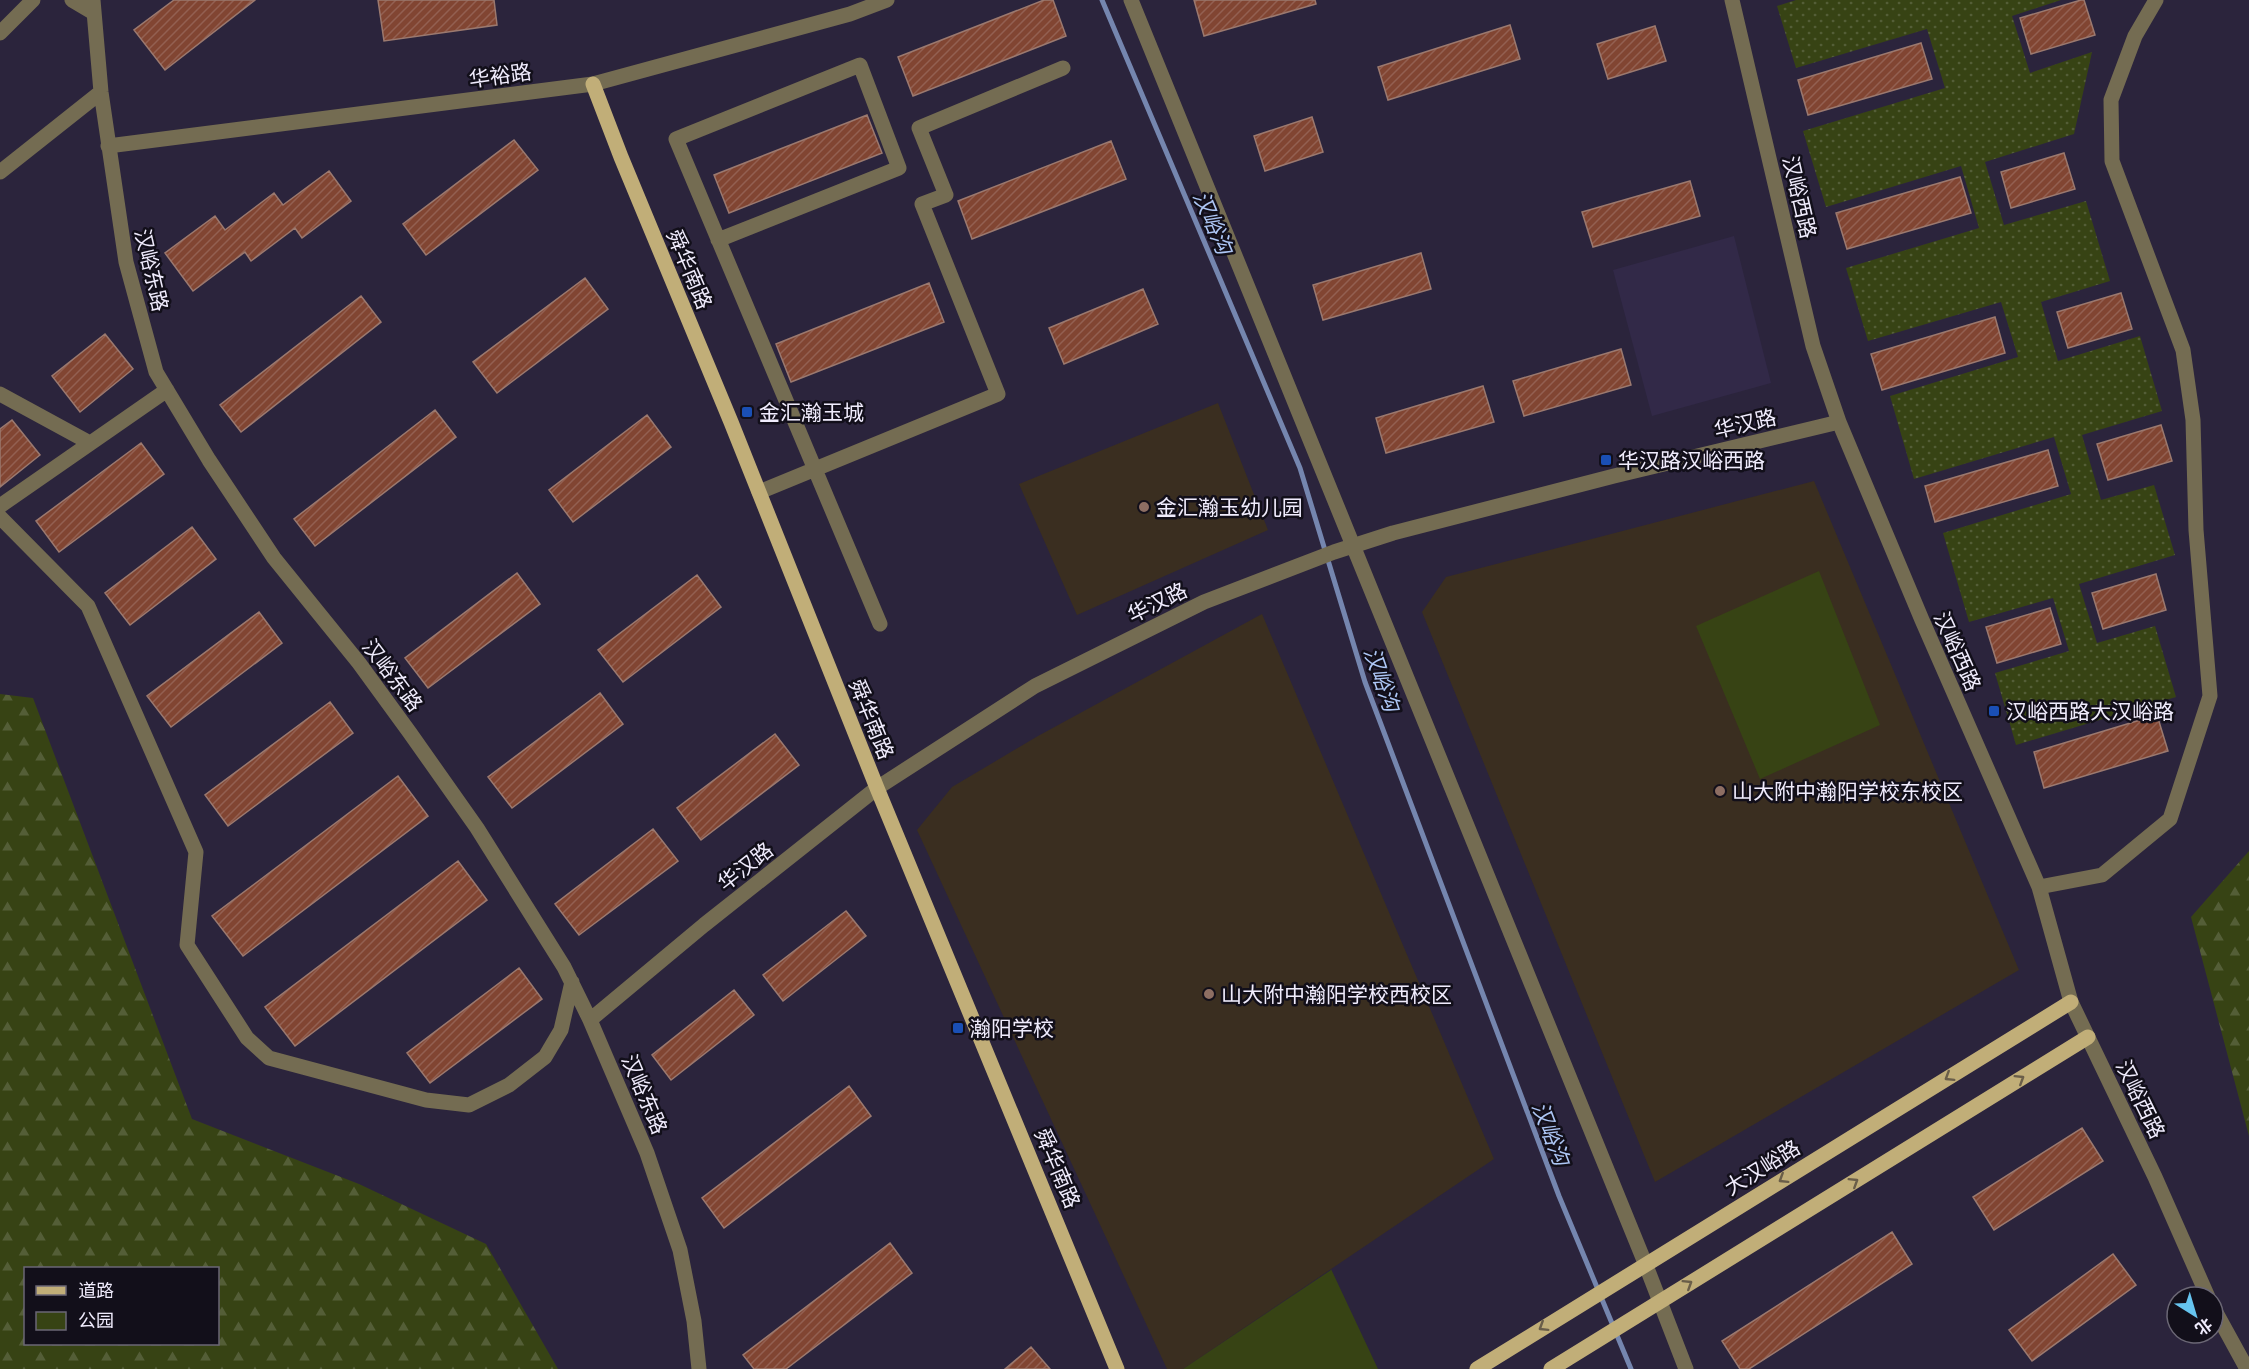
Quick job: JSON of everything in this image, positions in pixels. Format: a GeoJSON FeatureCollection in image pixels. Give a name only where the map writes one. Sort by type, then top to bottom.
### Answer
{"type":"FeatureCollection","features":[{"type":"Feature","properties":{"kind":"main road","name":"舜华南路"},"geometry":{"type":"LineString","coordinates":[[593,84],[877,789],[1117,1369]]}},
{"type":"Feature","properties":{"kind":"main road","name":"大汉峪路"},"geometry":{"type":"LineString","coordinates":[[1477,1369],[1645,1263],[2071,1002]]}},
{"type":"Feature","properties":{"kind":"main road"},"geometry":{"type":"LineString","coordinates":[[1551,1369],[2088,1037]]}},
{"type":"Feature","properties":{"kind":"street"},"geometry":{"type":"LineString","coordinates":[[0,33],[33,0]]}},
{"type":"Feature","properties":{"kind":"street"},"geometry":{"type":"LineString","coordinates":[[72,0],[93,6]]}},
{"type":"Feature","properties":{"kind":"street","name":"华裕路"},"geometry":{"type":"LineString","coordinates":[[108,146],[593,84],[850,14],[887,0]]}},
{"type":"Feature","properties":{"kind":"street"},"geometry":{"type":"LineString","coordinates":[[1131,0],[1354,545],[1686,1369]]}},
{"type":"Feature","properties":{"kind":"street","name":"汉峪西路"},"geometry":{"type":"LineString","coordinates":[[1732,0],[1813,346],[1839,422],[1922,620],[2039,887],[2071,1002],[2155,1177],[2203,1285]]}},
{"type":"Feature","properties":{"kind":"street"},"geometry":{"type":"LineString","coordinates":[[2039,887],[2102,875],[2170,819],[2210,696],[2196,530],[2193,420],[2183,350],[2112,161],[2111,100],[2135,36],[2156,0]]}},
{"type":"Feature","properties":{"kind":"street","name":"汉峪东路"},"geometry":{"type":"LineString","coordinates":[[93,6],[101,92],[126,262],[156,372],[209,460],[274,558],[359,663],[477,828],[564,967],[590,1020],[647,1153],[680,1250],[694,1321],[699,1369]]}},
{"type":"Feature","properties":{"kind":"street"},"geometry":{"type":"LineString","coordinates":[[718,240],[899,168],[860,65],[676,139],[718,240],[880,624]]}},
{"type":"Feature","properties":{"kind":"street"},"geometry":{"type":"LineString","coordinates":[[759,492],[998,394],[922,204],[945,195],[920,128],[1063,68]]}},
{"type":"Feature","properties":{"kind":"street"},"geometry":{"type":"LineString","coordinates":[[0,171],[101,92]]}},
{"type":"Feature","properties":{"kind":"street"},"geometry":{"type":"LineString","coordinates":[[0,506],[167,390]]}},
{"type":"Feature","properties":{"kind":"street"},"geometry":{"type":"LineString","coordinates":[[0,394],[90,443]]}},
{"type":"Feature","properties":{"kind":"street","name":"华汉路"},"geometry":{"type":"LineString","coordinates":[[590,1020],[704,925],[877,789],[1035,686],[1204,602],[1354,545],[1614,476],[1839,422]]}},
{"type":"Feature","properties":{"kind":"street"},"geometry":{"type":"LineString","coordinates":[[0,517],[88,606],[196,852],[187,945],[247,1038],[269,1058],[426,1101],[469,1105],[508,1085],[545,1057],[561,1030],[572,982]]}},
{"type":"Feature","properties":{"kind":"street"},"geometry":{"type":"LineString","coordinates":[[2225,1328],[2247,1369]]}},
{"type":"Feature","properties":{"kind":"shaded area"},"geometry":{"type":"Polygon","coordinates":[[[1734,236],[1771,383],[1652,416],[1613,270],[1734,236]]]}},
{"type":"Feature","properties":{"kind":"shaded area","name":"金汇瀚玉幼儿园"},"geometry":{"type":"Polygon","coordinates":[[[1218,403],[1268,530],[1077,615],[1019,484],[1218,403]]]}},
{"type":"Feature","properties":{"kind":"shaded area","name":"山大附中瀚阳学校东校区"},"geometry":{"type":"Polygon","coordinates":[[[1814,481],[2019,970],[1655,1182],[1422,612],[1446,577],[1814,481]]]}},
{"type":"Feature","properties":{"kind":"shaded area","name":"山大附中瀚阳学校西校区"},"geometry":{"type":"Polygon","coordinates":[[[1262,614],[1494,1159],[1183,1369],[1167,1369],[917,830],[952,787],[1038,736],[1262,614]]]}},
{"type":"Feature","properties":{"kind":"green space"},"geometry":{"type":"Polygon","coordinates":[[[1796,0],[2061,0],[2012,16],[2030,73],[2092,52],[2074,134],[1985,162],[2004,225],[2086,201],[2110,281],[2041,302],[2058,361],[2140,336],[2162,411],[2082,435],[2101,500],[2154,485],[2175,555],[2079,584],[2097,643],[2155,626],[2176,697],[2016,745],[1995,673],[2069,651],[2053,598],[1969,622],[1943,533],[2071,494],[2054,437],[1914,479],[1890,396],[2018,357],[2001,302],[1868,341],[1846,268],[1979,228],[1961,166],[1826,207],[1803,131],[1945,88],[1927,29],[1796,68],[1777,6],[1796,0]]]}},
{"type":"Feature","properties":{"kind":"green space"},"geometry":{"type":"Polygon","coordinates":[[[1819,571],[1880,725],[1760,779],[1696,626],[1819,571]]]}},
{"type":"Feature","properties":{"kind":"green space"},"geometry":{"type":"Polygon","coordinates":[[[0,694],[33,698],[192,1119],[359,1184],[486,1244],[558,1369],[0,1369],[0,694]]]}},
{"type":"Feature","properties":{"kind":"green space"},"geometry":{"type":"Polygon","coordinates":[[[2249,851],[2249,1136],[2191,917],[2249,851]]]}},
{"type":"Feature","properties":{"kind":"green space"},"geometry":{"type":"Polygon","coordinates":[[[1331,1270],[1378,1369],[1183,1369],[1331,1270]]]}},
{"type":"Feature","properties":{"kind":"building"},"geometry":{"type":"Polygon","coordinates":[[[174,0],[255,0],[165,70],[134,30],[174,0]]]}},
{"type":"Feature","properties":{"kind":"building"},"geometry":{"type":"Polygon","coordinates":[[[378,0],[494,0],[497,25],[384,41],[378,0]]]}},
{"type":"Feature","properties":{"kind":"building"},"geometry":{"type":"Polygon","coordinates":[[[1044,0],[1053,0],[1066,36],[913,96],[898,57],[1044,0]]]}},
{"type":"Feature","properties":{"kind":"building"},"geometry":{"type":"Polygon","coordinates":[[[1194,0],[1315,0],[1316,4],[1204,36],[1194,0]]]}},
{"type":"Feature","properties":{"kind":"building"},"geometry":{"type":"Polygon","coordinates":[[[2084,0],[2095,35],[2031,54],[2020,18],[2084,0]]]}},
{"type":"Feature","properties":{"kind":"building"},"geometry":{"type":"Polygon","coordinates":[[[1510,25],[1520,59],[1388,100],[1378,67],[1510,25]]]}},
{"type":"Feature","properties":{"kind":"building"},"geometry":{"type":"Polygon","coordinates":[[[1655,26],[1666,61],[1608,79],[1597,44],[1655,26]]]}},
{"type":"Feature","properties":{"kind":"building"},"geometry":{"type":"Polygon","coordinates":[[[1921,43],[1932,79],[1808,115],[1798,80],[1921,43]]]}},
{"type":"Feature","properties":{"kind":"building"},"geometry":{"type":"Polygon","coordinates":[[[867,115],[882,153],[729,213],[714,175],[867,115]]]}},
{"type":"Feature","properties":{"kind":"building"},"geometry":{"type":"Polygon","coordinates":[[[1312,117],[1323,152],[1265,171],[1254,136],[1312,117]]]}},
{"type":"Feature","properties":{"kind":"building"},"geometry":{"type":"Polygon","coordinates":[[[514,140],[538,170],[426,255],[403,224],[514,140]]]}},
{"type":"Feature","properties":{"kind":"building"},"geometry":{"type":"Polygon","coordinates":[[[1111,141],[1126,179],[972,239],[958,201],[1111,141]]]}},
{"type":"Feature","properties":{"kind":"building"},"geometry":{"type":"Polygon","coordinates":[[[2064,153],[2075,189],[2011,208],[2001,172],[2064,153]]]}},
{"type":"Feature","properties":{"kind":"building"},"geometry":{"type":"Polygon","coordinates":[[[329,171],[351,201],[302,238],[295,228],[251,261],[245,252],[193,291],[165,253],[215,216],[225,230],[274,193],[283,205],[329,171]]]}},
{"type":"Feature","properties":{"kind":"building"},"geometry":{"type":"Polygon","coordinates":[[[1960,177],[1971,213],[1847,249],[1836,213],[1960,177]]]}},
{"type":"Feature","properties":{"kind":"building"},"geometry":{"type":"Polygon","coordinates":[[[1690,181],[1700,216],[1593,247],[1582,212],[1690,181]]]}},
{"type":"Feature","properties":{"kind":"building"},"geometry":{"type":"Polygon","coordinates":[[[1421,253],[1431,289],[1323,320],[1313,285],[1421,253]]]}},
{"type":"Feature","properties":{"kind":"building"},"geometry":{"type":"Polygon","coordinates":[[[585,278],[608,309],[497,393],[473,362],[585,278]]]}},
{"type":"Feature","properties":{"kind":"building"},"geometry":{"type":"Polygon","coordinates":[[[929,283],[944,322],[791,382],[776,344],[929,283]]]}},
{"type":"Feature","properties":{"kind":"building"},"geometry":{"type":"Polygon","coordinates":[[[1143,289],[1158,324],[1064,364],[1049,328],[1143,289]]]}},
{"type":"Feature","properties":{"kind":"building"},"geometry":{"type":"Polygon","coordinates":[[[2121,293],[2132,329],[2068,348],[2057,312],[2121,293]]]}},
{"type":"Feature","properties":{"kind":"building"},"geometry":{"type":"Polygon","coordinates":[[[361,296],[381,322],[241,432],[220,405],[361,296]]]}},
{"type":"Feature","properties":{"kind":"building"},"geometry":{"type":"Polygon","coordinates":[[[1995,317],[2005,353],[1882,390],[1871,354],[1995,317]]]}},
{"type":"Feature","properties":{"kind":"building"},"geometry":{"type":"Polygon","coordinates":[[[105,334],[133,369],[80,412],[52,376],[105,334]]]}},
{"type":"Feature","properties":{"kind":"building"},"geometry":{"type":"Polygon","coordinates":[[[1621,349],[1631,385],[1524,416],[1513,381],[1621,349]]]}},
{"type":"Feature","properties":{"kind":"building"},"geometry":{"type":"Polygon","coordinates":[[[1483,386],[1494,422],[1386,453],[1376,418],[1483,386]]]}},
{"type":"Feature","properties":{"kind":"building"},"geometry":{"type":"Polygon","coordinates":[[[435,410],[456,437],[315,546],[294,519],[435,410]]]}},
{"type":"Feature","properties":{"kind":"building"},"geometry":{"type":"Polygon","coordinates":[[[647,415],[671,447],[573,522],[549,490],[647,415]]]}},
{"type":"Feature","properties":{"kind":"building"},"geometry":{"type":"Polygon","coordinates":[[[12,420],[40,455],[0,487],[0,429],[12,420]]]}},
{"type":"Feature","properties":{"kind":"building"},"geometry":{"type":"Polygon","coordinates":[[[2161,425],[2172,461],[2108,480],[2097,444],[2161,425]]]}},
{"type":"Feature","properties":{"kind":"building"},"geometry":{"type":"Polygon","coordinates":[[[141,443],[164,474],[59,552],[36,521],[141,443]]]}},
{"type":"Feature","properties":{"kind":"building"},"geometry":{"type":"Polygon","coordinates":[[[2048,450],[2058,486],[1935,522],[1925,486],[2048,450]]]}},
{"type":"Feature","properties":{"kind":"building"},"geometry":{"type":"Polygon","coordinates":[[[192,527],[216,559],[130,625],[105,593],[192,527]]]}},
{"type":"Feature","properties":{"kind":"building"},"geometry":{"type":"Polygon","coordinates":[[[517,573],[540,604],[428,688],[405,658],[517,573]]]}},
{"type":"Feature","properties":{"kind":"building"},"geometry":{"type":"Polygon","coordinates":[[[2156,574],[2166,610],[2103,629],[2092,593],[2156,574]]]}},
{"type":"Feature","properties":{"kind":"building"},"geometry":{"type":"Polygon","coordinates":[[[697,575],[721,607],[623,682],[598,650],[697,575]]]}},
{"type":"Feature","properties":{"kind":"building"},"geometry":{"type":"Polygon","coordinates":[[[2050,608],[2061,644],[1997,663],[1986,627],[2050,608]]]}},
{"type":"Feature","properties":{"kind":"building"},"geometry":{"type":"Polygon","coordinates":[[[259,612],[282,643],[171,727],[147,696],[259,612]]]}},
{"type":"Feature","properties":{"kind":"building"},"geometry":{"type":"Polygon","coordinates":[[[600,693],[623,724],[512,808],[488,777],[600,693]]]}},
{"type":"Feature","properties":{"kind":"building"},"geometry":{"type":"Polygon","coordinates":[[[330,702],[353,733],[228,826],[205,795],[330,702]]]}},
{"type":"Feature","properties":{"kind":"building"},"geometry":{"type":"Polygon","coordinates":[[[2157,715],[2168,751],[2044,788],[2034,752],[2157,715]]]}},
{"type":"Feature","properties":{"kind":"building"},"geometry":{"type":"Polygon","coordinates":[[[775,734],[799,765],[701,840],[677,808],[775,734]]]}},
{"type":"Feature","properties":{"kind":"building"},"geometry":{"type":"Polygon","coordinates":[[[398,776],[428,816],[243,956],[212,916],[398,776]]]}},
{"type":"Feature","properties":{"kind":"building"},"geometry":{"type":"Polygon","coordinates":[[[653,829],[678,861],[579,935],[555,904],[653,829]]]}},
{"type":"Feature","properties":{"kind":"building"},"geometry":{"type":"Polygon","coordinates":[[[458,861],[487,900],[295,1046],[265,1007],[458,861]]]}},
{"type":"Feature","properties":{"kind":"building"},"geometry":{"type":"Polygon","coordinates":[[[846,911],[866,936],[783,1001],[763,975],[846,911]]]}},
{"type":"Feature","properties":{"kind":"building"},"geometry":{"type":"Polygon","coordinates":[[[519,968],[542,999],[430,1083],[407,1053],[519,968]]]}},
{"type":"Feature","properties":{"kind":"building"},"geometry":{"type":"Polygon","coordinates":[[[734,990],[754,1015],[671,1080],[652,1055],[734,990]]]}},
{"type":"Feature","properties":{"kind":"building"},"geometry":{"type":"Polygon","coordinates":[[[849,1086],[871,1116],[724,1228],[702,1198],[849,1086]]]}},
{"type":"Feature","properties":{"kind":"building"},"geometry":{"type":"Polygon","coordinates":[[[2082,1128],[2103,1161],[1994,1230],[1973,1197],[2082,1128]]]}},
{"type":"Feature","properties":{"kind":"building"},"geometry":{"type":"Polygon","coordinates":[[[1892,1232],[1912,1264],[1749,1369],[1740,1369],[1722,1341],[1892,1232]]]}},
{"type":"Feature","properties":{"kind":"building"},"geometry":{"type":"Polygon","coordinates":[[[890,1243],[912,1273],[786,1369],[754,1369],[743,1355],[890,1243]]]}},
{"type":"Feature","properties":{"kind":"building"},"geometry":{"type":"Polygon","coordinates":[[[2113,1254],[2136,1285],[2032,1361],[2009,1330],[2113,1254]]]}},
{"type":"Feature","properties":{"kind":"building"},"geometry":{"type":"Polygon","coordinates":[[[1031,1347],[1050,1369],[1005,1369],[1031,1347]]]}},
{"type":"Feature","properties":{"kind":"waterway","name":"汉峪沟"},"geometry":{"type":"LineString","coordinates":[[1102,0],[1300,468],[1365,682],[1559,1196],[1631,1369]]}},
{"type":"Feature","properties":{"kind":"place","name":"金汇瀚玉城"},"geometry":{"type":"Point","coordinates":[747,412]}},
{"type":"Feature","properties":{"kind":"place","name":"华汉路汉峪西路"},"geometry":{"type":"Point","coordinates":[1606,460]}},
{"type":"Feature","properties":{"kind":"place","name":"金汇瀚玉幼儿园"},"geometry":{"type":"Point","coordinates":[1144,507]}},
{"type":"Feature","properties":{"kind":"place","name":"汉峪西路大汉峪路"},"geometry":{"type":"Point","coordinates":[1994,711]}},
{"type":"Feature","properties":{"kind":"place","name":"山大附中瀚阳学校东校区"},"geometry":{"type":"Point","coordinates":[1720,791]}},
{"type":"Feature","properties":{"kind":"place","name":"山大附中瀚阳学校西校区"},"geometry":{"type":"Point","coordinates":[1209,994]}},
{"type":"Feature","properties":{"kind":"place","name":"瀚阳学校"},"geometry":{"type":"Point","coordinates":[958,1028]}}]}
